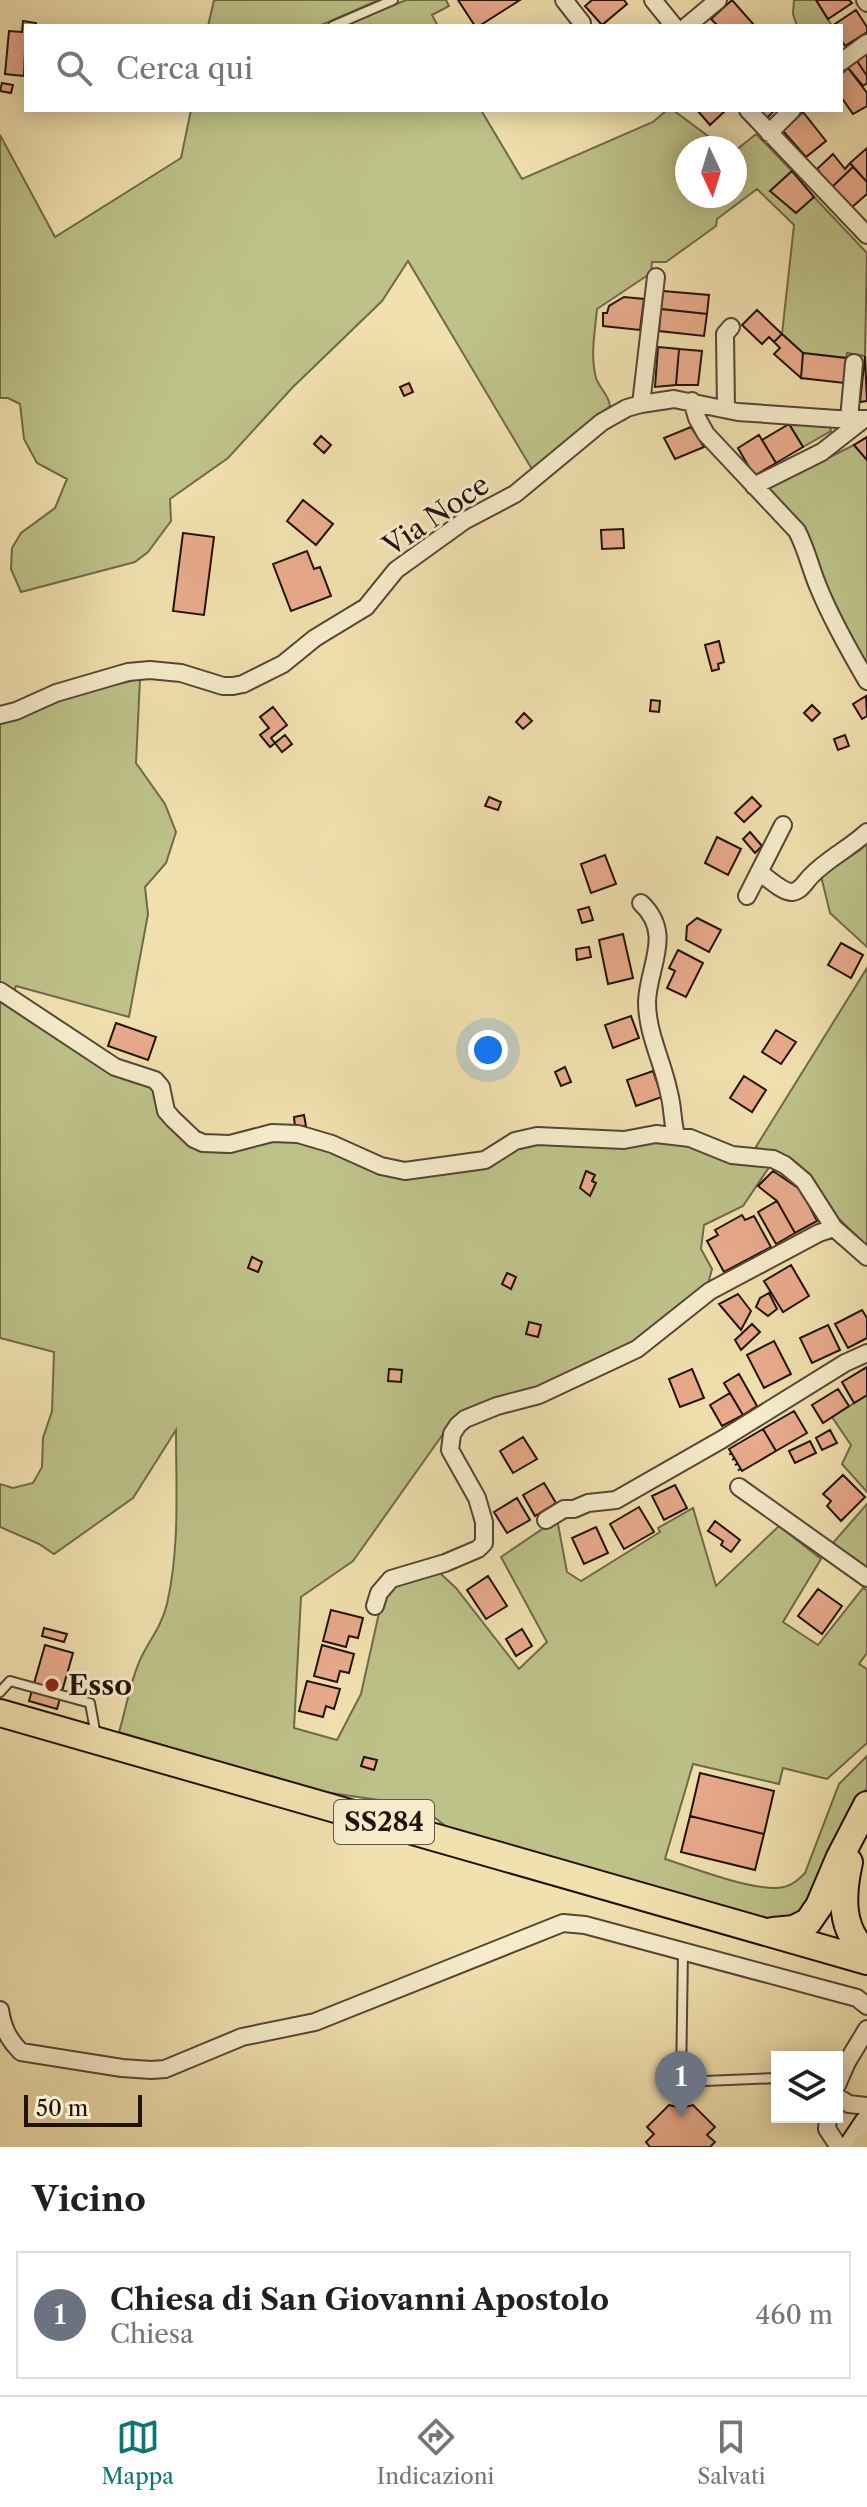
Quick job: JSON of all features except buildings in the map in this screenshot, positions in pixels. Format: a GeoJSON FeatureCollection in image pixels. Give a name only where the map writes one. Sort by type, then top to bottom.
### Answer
{"type":"FeatureCollection","features":[{"type":"Feature","properties":{"kind":"main road","name":"SS284"},"geometry":{"type":"LineString","coordinates":[[0,1713],[867,1961]]}},
{"type":"Feature","properties":{"kind":"main road"},"geometry":{"type":"LineString","coordinates":[[768,1932],[794,1929],[808,1922],[819,1906],[861,1816]]}},
{"type":"Feature","properties":{"kind":"main road"},"geometry":{"type":"LineString","coordinates":[[861,1816],[844,1885],[843,1905],[848,1925],[859,1946],[867,1953]]}},
{"type":"Feature","properties":{"kind":"street"},"geometry":{"type":"LineString","coordinates":[[564,0],[582,23]]}},
{"type":"Feature","properties":{"kind":"street"},"geometry":{"type":"LineString","coordinates":[[653,0],[672,24]]}},
{"type":"Feature","properties":{"kind":"street"},"geometry":{"type":"LineString","coordinates":[[689,24],[718,0]]}},
{"type":"Feature","properties":{"kind":"street"},"geometry":{"type":"LineString","coordinates":[[843,61],[867,43]]}},
{"type":"Feature","properties":{"kind":"street"},"geometry":{"type":"LineString","coordinates":[[750,112],[863,224]]}},
{"type":"Feature","properties":{"kind":"street"},"geometry":{"type":"LineString","coordinates":[[769,133],[790,112]]}},
{"type":"Feature","properties":{"kind":"street"},"geometry":{"type":"LineString","coordinates":[[641,404],[656,277]]}},
{"type":"Feature","properties":{"kind":"street"},"geometry":{"type":"LineString","coordinates":[[726,409],[725,334],[731,327]]}},
{"type":"Feature","properties":{"kind":"street"},"geometry":{"type":"LineString","coordinates":[[754,486],[822,452],[860,419],[854,363]]}},
{"type":"Feature","properties":{"kind":"street","name":"Via Noce"},"geometry":{"type":"LineString","coordinates":[[0,715],[56,693],[138,671],[181,673],[223,686],[243,684],[283,664],[315,638],[355,615],[366,607],[396,570],[450,530],[515,494],[602,422],[627,408],[674,399],[738,412],[860,419]]}},
{"type":"Feature","properties":{"kind":"street"},"geometry":{"type":"LineString","coordinates":[[692,401],[706,434],[797,531],[819,588],[867,681]]}},
{"type":"Feature","properties":{"kind":"street"},"geometry":{"type":"LineString","coordinates":[[747,896],[783,825]]}},
{"type":"Feature","properties":{"kind":"street"},"geometry":{"type":"LineString","coordinates":[[759,872],[787,892],[794,892],[867,832]]}},
{"type":"Feature","properties":{"kind":"street"},"geometry":{"type":"LineString","coordinates":[[641,903],[650,912],[658,931],[647,1002],[652,1036],[669,1090],[676,1135]]}},
{"type":"Feature","properties":{"kind":"street"},"geometry":{"type":"LineString","coordinates":[[0,991],[115,1067],[155,1080],[161,1087],[166,1111],[194,1139],[203,1143],[230,1144],[272,1133],[298,1134],[332,1144],[381,1166],[405,1171],[485,1160],[515,1141],[537,1136],[624,1140],[656,1134],[676,1135],[732,1155],[773,1159],[785,1165],[804,1181],[834,1228],[867,1257]]}},
{"type":"Feature","properties":{"kind":"street"},"geometry":{"type":"LineString","coordinates":[[375,1606],[379,1593],[391,1579],[445,1563],[478,1549],[484,1543],[484,1522],[477,1498],[450,1450],[452,1434],[465,1419],[497,1406],[539,1395],[637,1349],[710,1291],[834,1228]]}},
{"type":"Feature","properties":{"kind":"street"},"geometry":{"type":"LineString","coordinates":[[546,1520],[564,1509],[616,1500],[721,1440],[845,1363],[867,1353]]}},
{"type":"Feature","properties":{"kind":"street"},"geometry":{"type":"LineString","coordinates":[[739,1487],[867,1578]]}},
{"type":"Feature","properties":{"kind":"street"},"geometry":{"type":"LineString","coordinates":[[0,2010],[3,2029],[21,2052],[151,2070],[165,2069],[242,2037],[315,2022],[563,1923],[585,1925],[857,1998],[867,2006]]}},
{"type":"Feature","properties":{"kind":"street"},"geometry":{"type":"LineString","coordinates":[[843,2070],[867,2029]]}},
{"type":"Feature","properties":{"kind":"street"},"geometry":{"type":"LineString","coordinates":[[843,2100],[867,2106]]}},
{"type":"Feature","properties":{"kind":"street"},"geometry":{"type":"LineString","coordinates":[[825,2147],[828,2123]]}},
{"type":"Feature","properties":{"kind":"street"},"geometry":{"type":"LineString","coordinates":[[828,2123],[839,2147]]}},
{"type":"Feature","properties":{"kind":"street"},"geometry":{"type":"LineString","coordinates":[[851,2147],[867,2123]]}},
{"type":"Feature","properties":{"kind":"lane"},"geometry":{"type":"LineString","coordinates":[[338,24],[393,0]]}},
{"type":"Feature","properties":{"kind":"lane"},"geometry":{"type":"LineString","coordinates":[[0,1692],[10,1681],[90,1703],[97,1741]]}},
{"type":"Feature","properties":{"kind":"lane"},"geometry":{"type":"LineString","coordinates":[[683,1951],[681,2082],[771,2078]]}},
{"type":"Feature","properties":{"kind":"path"},"geometry":{"type":"LineString","coordinates":[[721,1440],[743,1475],[739,1487]]}},
{"type":"Feature","properties":{"kind":"green space"},"geometry":{"type":"Polygon","coordinates":[[[214,0],[379,0],[324,24],[208,24],[214,0]]]}},
{"type":"Feature","properties":{"kind":"green space"},"geometry":{"type":"Polygon","coordinates":[[[406,0],[446,0],[449,6],[432,15],[437,24],[348,24],[406,0]]]}},
{"type":"Feature","properties":{"kind":"green space"},"geometry":{"type":"Polygon","coordinates":[[[794,0],[816,0],[831,24],[796,24],[794,0]]]}},
{"type":"Feature","properties":{"kind":"green space"},"geometry":{"type":"Polygon","coordinates":[[[191,112],[482,112],[522,179],[653,122],[665,112],[676,112],[708,136],[675,136],[675,208],[732,208],[717,219],[716,226],[666,262],[652,262],[651,273],[597,309],[594,369],[610,406],[533,471],[408,261],[382,301],[292,388],[228,458],[170,499],[171,521],[148,552],[135,562],[21,592],[11,569],[12,548],[21,533],[55,508],[67,479],[37,463],[24,439],[20,404],[0,398],[0,135],[55,237],[181,158],[191,112]]]}},
{"type":"Feature","properties":{"kind":"green space"},"geometry":{"type":"Polygon","coordinates":[[[756,134],[792,171],[771,191],[796,213],[814,197],[867,253],[865,356],[847,353],[846,358],[803,353],[782,334],[794,225],[757,189],[747,196],[747,141],[756,134]]]}},
{"type":"Feature","properties":{"kind":"green space"},"geometry":{"type":"Polygon","coordinates":[[[789,424],[830,427],[831,431],[803,447],[789,424]]]}},
{"type":"Feature","properties":{"kind":"green space"},"geometry":{"type":"Polygon","coordinates":[[[854,445],[867,460],[867,672],[765,489],[854,445]]]}},
{"type":"Feature","properties":{"kind":"green space"},"geometry":{"type":"Polygon","coordinates":[[[140,679],[136,763],[165,804],[176,832],[166,863],[145,887],[148,914],[129,1017],[16,986],[13,994],[0,984],[0,721],[64,696],[140,679]]]}},
{"type":"Feature","properties":{"kind":"green space"},"geometry":{"type":"Polygon","coordinates":[[[867,842],[867,947],[830,913],[821,876],[867,842]]]}},
{"type":"Feature","properties":{"kind":"green space"},"geometry":{"type":"Polygon","coordinates":[[[867,968],[867,1246],[832,1212],[754,1150],[867,968]]]}},
{"type":"Feature","properties":{"kind":"green space"},"geometry":{"type":"Polygon","coordinates":[[[0,998],[150,1085],[204,1151],[227,1153],[289,1138],[332,1149],[392,1175],[527,1142],[677,1143],[772,1163],[743,1206],[704,1225],[701,1249],[712,1269],[708,1284],[633,1347],[525,1394],[453,1420],[353,1561],[301,1597],[294,1728],[337,1740],[361,1694],[381,1604],[396,1586],[413,1577],[440,1573],[456,1588],[519,1669],[547,1642],[501,1557],[557,1519],[567,1572],[581,1581],[693,1508],[716,1586],[779,1526],[821,1559],[783,1622],[818,1645],[863,1588],[867,1590],[867,1653],[859,1664],[867,1669],[867,1743],[827,1779],[783,1768],[779,1784],[693,1764],[665,1859],[742,1883],[772,1888],[790,1885],[805,1873],[839,1784],[867,1756],[867,1788],[856,1803],[807,1916],[775,1925],[453,1832],[420,1806],[310,1790],[119,1732],[137,1668],[162,1620],[171,1583],[176,1517],[176,1430],[133,1498],[54,1554],[0,1527],[0,1484],[13,1488],[33,1483],[42,1467],[43,1438],[52,1411],[54,1352],[0,1338],[0,998]]]}},
{"type":"Feature","properties":{"kind":"green space"},"geometry":{"type":"Polygon","coordinates":[[[867,1395],[867,1492],[842,1464],[851,1445],[832,1417],[867,1395]]]}},
{"type":"Feature","properties":{"kind":"green space"},"geometry":{"type":"Polygon","coordinates":[[[867,1504],[867,1568],[832,1544],[867,1504]]]}},
{"type":"Feature","properties":{"kind":"place","name":"Esso"},"geometry":{"type":"Point","coordinates":[52,1685]}},
{"type":"Feature","properties":{"kind":"place","name":"Chiesa di San Giovanni Apostolo"},"geometry":{"type":"Point","coordinates":[681,2117]}}]}
